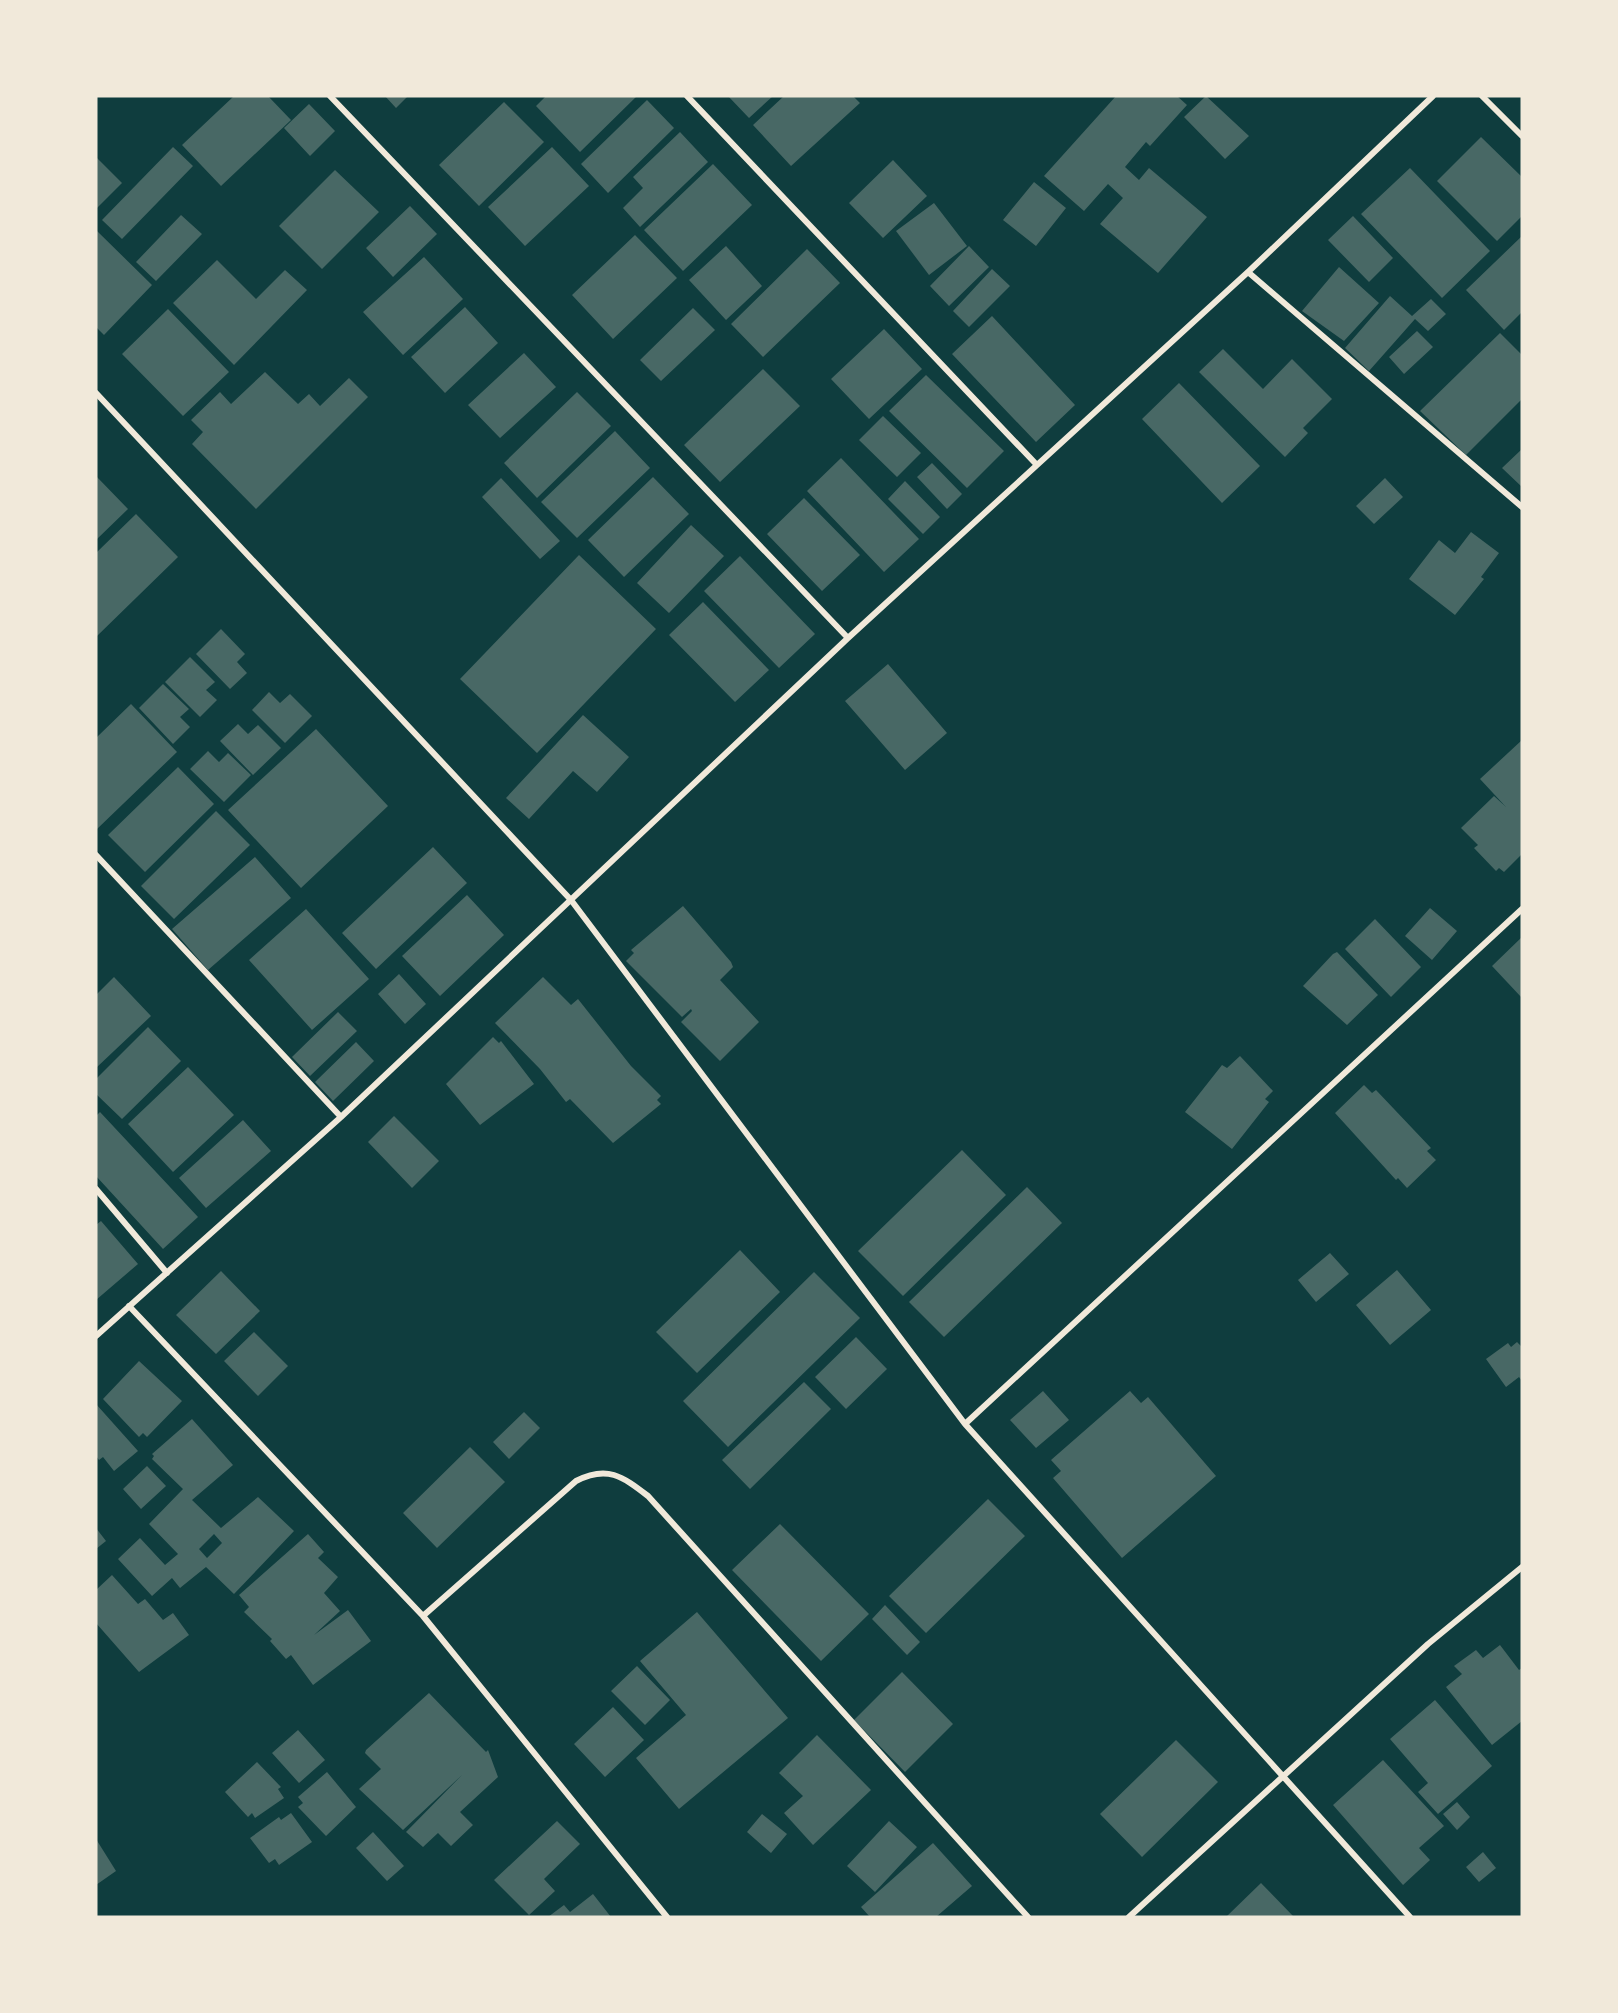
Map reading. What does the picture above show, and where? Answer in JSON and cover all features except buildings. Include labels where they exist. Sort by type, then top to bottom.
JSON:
[{"type":"street","points":[[330,96],[848,638]]},
{"type":"street","points":[[687,96],[1036,464]]},
{"type":"street","points":[[96,1336],[341,1117],[848,638],[1248,272],[1433,96]]},
{"type":"street","points":[[1482,96],[1522,136]]},
{"type":"street","points":[[1248,272],[1522,507]]},
{"type":"street","points":[[96,393],[572,900],[965,1424],[1410,1917]]},
{"type":"street","points":[[96,855],[341,1117]]},
{"type":"street","points":[[965,1424],[1522,909]]},
{"type":"street","points":[[96,1189],[167,1273]]},
{"type":"street","points":[[129,1306],[423,1616],[667,1917]]},
{"type":"street","points":[[423,1616],[576,1481],[594,1472],[625,1478],[648,1496],[1028,1917]]},
{"type":"street","points":[[1129,1917],[1428,1644],[1522,1567]]}]
